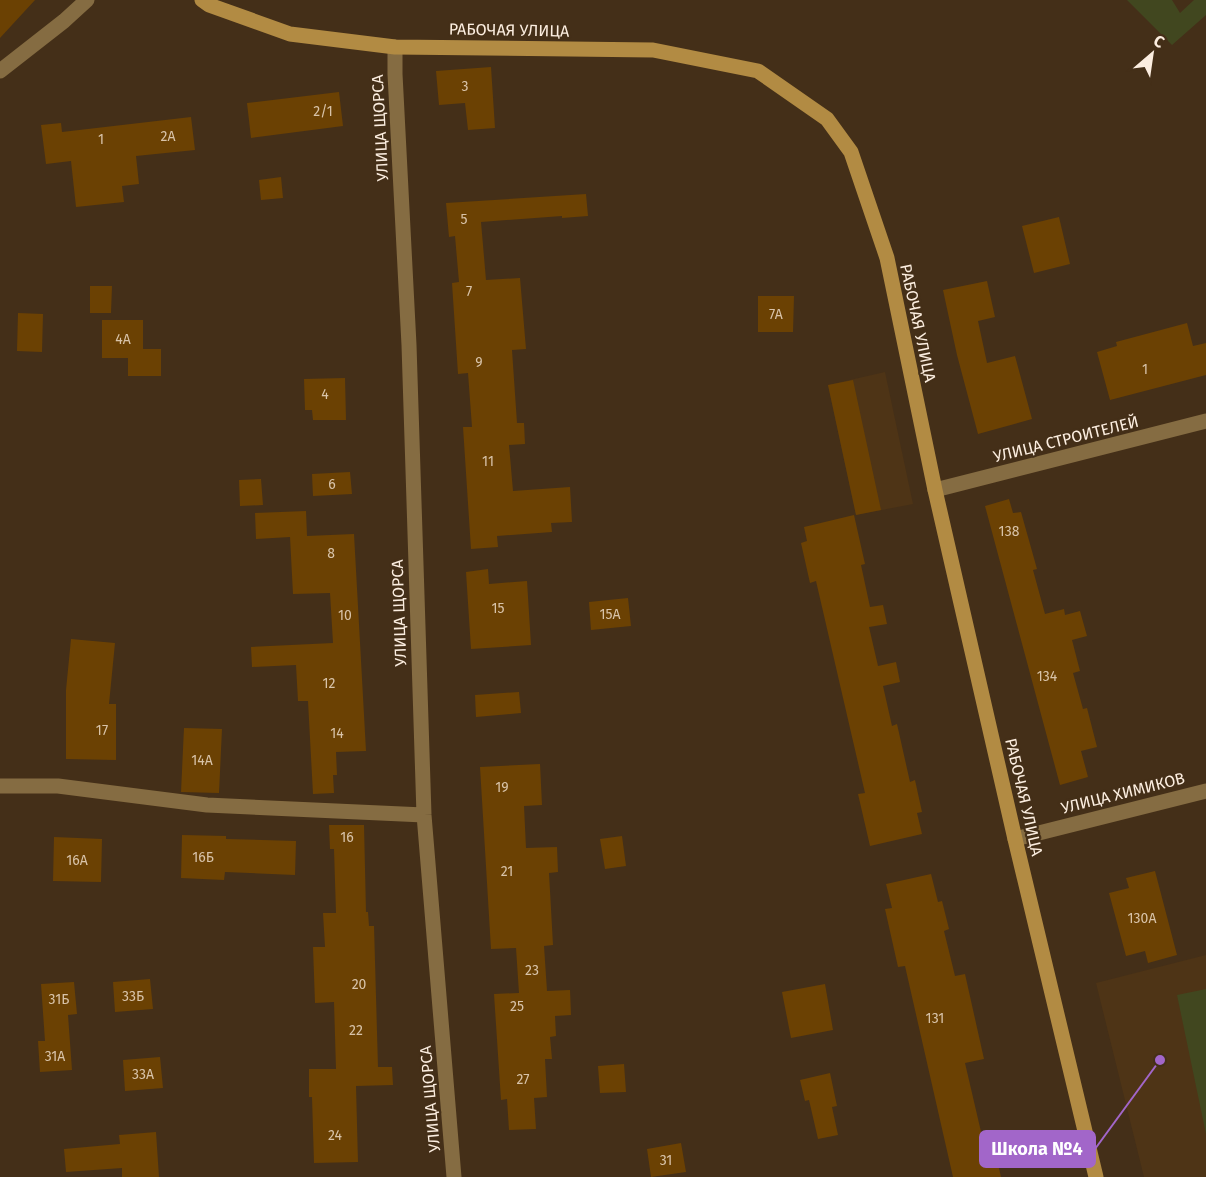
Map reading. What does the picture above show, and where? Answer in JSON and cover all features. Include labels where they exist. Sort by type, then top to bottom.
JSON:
[{"type":"main road","name":"РАБОЧАЯ УЛИЦА","points":[[202,0],[209,5],[290,34],[395,47],[653,50],[758,71],[827,119],[851,152],[886,258],[935,490],[1096,1177]]},
{"type":"street","points":[[0,71],[87,0]]},
{"type":"street","name":"УЛИЦА ЩОРСА","points":[[395,47],[409,345],[424,815],[454,1177]]},
{"type":"street","name":"УЛИЦА СТРОИТЕЛЕЙ","points":[[935,490],[1206,421]]},
{"type":"street","points":[[0,786],[58,786],[207,805],[424,815]]},
{"type":"street","name":"УЛИЦА ХИМИКОВ","points":[[1015,839],[1206,791]]},
{"type":"shaded area","points":[[885,372],[913,504],[856,515],[828,385]]},
{"type":"shaded area","points":[[1206,955],[1206,1177],[1144,1177],[1096,983]]},
{"type":"green space","points":[[1127,0],[1172,0],[1180,13],[1194,0],[1206,0],[1206,15],[1172,45]]},
{"type":"green space","points":[[1206,989],[1206,1134],[1177,995]]},
{"type":"building","points":[[0,0],[35,0],[0,38]]},
{"type":"building","points":[[491,67],[495,128],[468,130],[465,103],[439,105],[436,71]]},
{"type":"building","points":[[339,92],[343,126],[251,138],[247,103]]},
{"type":"building","points":[[191,117],[195,150],[136,156],[139,184],[122,186],[124,202],[76,207],[71,161],[46,164],[41,125],[61,123],[62,132]]},
{"type":"building","points":[[281,177],[283,198],[261,200],[259,180]]},
{"type":"building","points":[[586,194],[588,216],[481,222],[486,280],[520,278],[526,349],[512,350],[517,423],[524,423],[525,444],[509,445],[513,491],[570,487],[572,522],[551,523],[552,532],[497,536],[498,547],[471,549],[463,427],[472,427],[468,373],[458,374],[452,283],[459,282],[455,236],[449,237],[446,203]]},
{"type":"building","points":[[1059,217],[1070,264],[1034,273],[1022,226]]},
{"type":"building","points":[[987,281],[995,317],[978,321],[987,363],[1015,356],[1032,419],[978,434],[943,290]]},
{"type":"building","points":[[90,286],[112,286],[111,313],[90,313]]},
{"type":"building","points":[[758,296],[794,296],[793,332],[758,332]]},
{"type":"building","points":[[18,313],[43,314],[42,352],[17,351]]},
{"type":"building","points":[[102,320],[143,320],[143,349],[161,349],[161,376],[128,376],[128,358],[102,358]]},
{"type":"building","points":[[1187,323],[1193,346],[1206,343],[1206,375],[1110,400],[1097,352],[1117,346],[1116,342]]},
{"type":"building","points":[[345,378],[346,420],[313,420],[312,410],[305,410],[304,379]]},
{"type":"building","points":[[853,380],[881,510],[856,515],[828,385]]},
{"type":"building","points":[[350,472],[352,494],[313,496],[312,474]]},
{"type":"building","points":[[261,479],[263,505],[240,506],[239,480]]},
{"type":"building","points":[[1009,499],[1013,513],[1021,512],[1037,569],[1033,570],[1045,614],[1064,609],[1065,615],[1080,611],[1087,636],[1072,640],[1080,671],[1073,673],[1083,709],[1087,708],[1097,747],[1081,751],[1088,777],[1060,785],[985,506]]},
{"type":"building","points":[[306,511],[307,536],[354,534],[366,751],[336,752],[337,775],[333,775],[334,793],[313,794],[308,701],[298,701],[296,665],[252,667],[251,647],[333,643],[330,593],[293,594],[290,537],[256,539],[255,513]]},
{"type":"building","points":[[854,515],[865,564],[861,565],[870,607],[883,605],[887,624],[869,627],[878,666],[896,662],[900,682],[883,686],[892,726],[897,724],[910,782],[915,780],[922,812],[917,813],[922,834],[870,846],[858,794],[865,793],[816,581],[810,583],[801,543],[807,541],[804,527]]},
{"type":"building","points":[[488,569],[489,584],[527,581],[531,645],[471,649],[466,572]]},
{"type":"building","points":[[628,598],[631,626],[591,630],[589,602]]},
{"type":"building","points":[[71,639],[115,643],[109,704],[116,704],[116,760],[66,759],[66,690]]},
{"type":"building","points":[[519,692],[521,713],[476,717],[475,695]]},
{"type":"building","points":[[184,728],[222,729],[219,793],[181,792]]},
{"type":"building","points":[[540,764],[542,805],[524,806],[526,848],[557,847],[558,872],[549,873],[553,945],[544,946],[547,991],[570,990],[571,1015],[555,1016],[556,1036],[550,1037],[552,1059],[545,1059],[547,1097],[534,1098],[536,1129],[509,1130],[507,1099],[501,1100],[494,994],[519,993],[516,948],[491,949],[480,767]]},
{"type":"building","points":[[329,825],[364,825],[366,912],[368,912],[369,926],[374,926],[378,1067],[392,1067],[393,1085],[356,1086],[358,1162],[314,1163],[309,1069],[336,1069],[334,1002],[315,1003],[313,947],[325,947],[323,913],[336,913],[334,849],[330,849]]},
{"type":"building","points":[[182,835],[296,841],[295,875],[225,872],[224,880],[181,878]]},
{"type":"building","points":[[622,836],[626,866],[605,869],[600,839]]},
{"type":"building","points":[[54,837],[102,839],[101,882],[53,881]]},
{"type":"building","points":[[1155,871],[1177,955],[1148,963],[1145,951],[1126,956],[1109,893],[1129,888],[1126,878]]},
{"type":"building","points":[[931,874],[938,902],[942,901],[949,929],[944,931],[955,976],[965,974],[984,1059],[965,1063],[982,1136],[991,1134],[1001,1177],[953,1177],[905,966],[898,967],[885,909],[892,908],[886,884]]},
{"type":"building","points":[[150,979],[153,1009],[115,1012],[113,982]]},
{"type":"building","points":[[74,982],[77,1014],[68,1015],[72,1070],[40,1072],[38,1041],[45,1041],[41,984]]},
{"type":"building","points":[[825,984],[833,1030],[791,1038],[782,992]]},
{"type":"building","points":[[160,1057],[163,1088],[125,1091],[123,1060]]},
{"type":"building","points":[[624,1064],[626,1092],[600,1093],[598,1066]]},
{"type":"building","points":[[830,1073],[837,1106],[832,1107],[838,1135],[818,1139],[809,1100],[805,1101],[800,1080]]},
{"type":"building","points":[[156,1132],[159,1177],[122,1177],[122,1168],[66,1172],[64,1149],[120,1144],[119,1135]]},
{"type":"building","points":[[681,1143],[686,1172],[651,1177],[647,1149]]},
{"type":"place","name":"Школа №4","points":[[1160,1060]]}]
